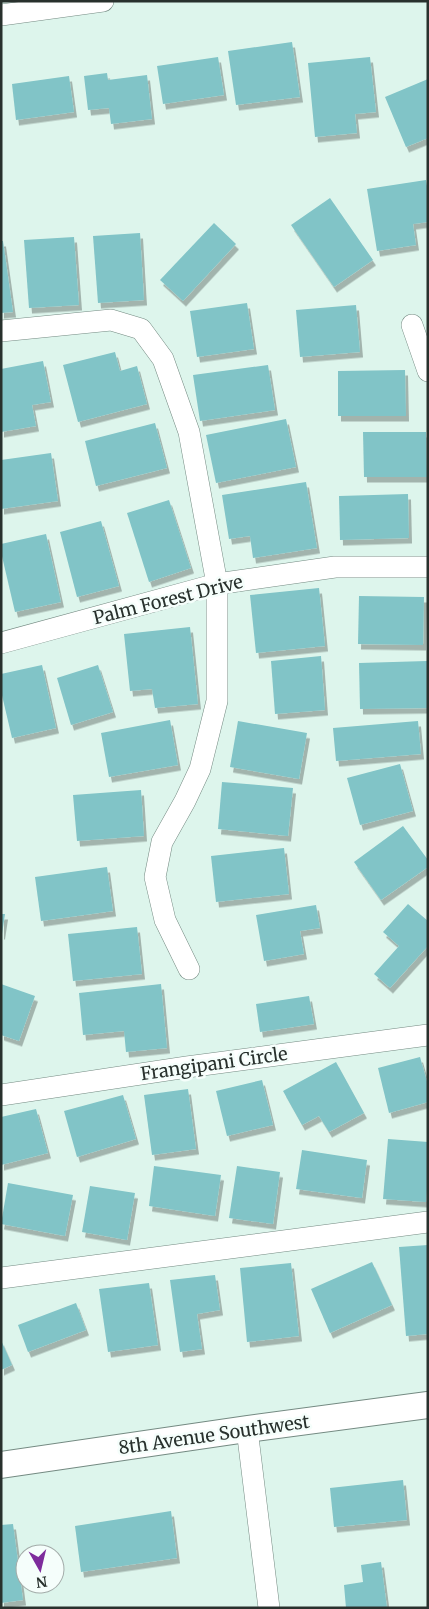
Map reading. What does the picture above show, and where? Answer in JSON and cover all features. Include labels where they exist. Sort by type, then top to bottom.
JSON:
[{"type":"street","points":[[1,14],[103,1]]},
{"type":"street","points":[[1,331],[112,320],[140,329],[163,359],[188,432],[217,584],[217,701],[200,769],[162,842],[155,877],[165,920],[189,969]]},
{"type":"street","points":[[412,325],[428,371]]},
{"type":"street","name":"Palm Forest Drive","points":[[1,643],[217,584],[336,567],[428,567]]},
{"type":"street","name":"Frangipani Circle","points":[[1,1095],[187,1067],[428,1035]]},
{"type":"street","points":[[1,1278],[428,1222]]},
{"type":"street","name":"8th Avenue Southwest","points":[[1,1465],[428,1405]]},
{"type":"street","points":[[248,1429],[269,1608]]},
{"type":"building","points":[[292,42],[300,97],[236,105],[228,51]]},
{"type":"building","points":[[218,57],[224,95],[163,104],[157,66]]},
{"type":"building","points":[[370,57],[376,112],[355,114],[357,133],[315,137],[308,63]]},
{"type":"building","points":[[107,73],[108,80],[147,75],[152,119],[111,124],[109,108],[88,110],[84,76]]},
{"type":"building","points":[[69,76],[74,112],[16,120],[12,84]]},
{"type":"building","points":[[428,79],[428,138],[406,147],[385,97]]},
{"type":"building","points":[[426,180],[428,222],[413,224],[416,245],[377,251],[367,189]]},
{"type":"building","points":[[330,198],[373,260],[334,287],[291,225]]},
{"type":"building","points":[[214,223],[236,244],[183,301],[160,280]]},
{"type":"building","points":[[140,233],[144,300],[98,303],[93,236]]},
{"type":"building","points":[[74,237],[79,305],[29,308],[24,240]]},
{"type":"building","points":[[1,241],[3,241],[13,312],[1,313]]},
{"type":"building","points":[[247,303],[254,349],[197,357],[190,311]]},
{"type":"building","points":[[356,305],[360,352],[300,357],[296,310]]},
{"type":"building","points":[[115,352],[120,371],[137,366],[147,404],[78,422],[63,365]]},
{"type":"building","points":[[43,361],[51,402],[32,405],[36,426],[1,432],[1,369]]},
{"type":"building","points":[[268,365],[275,410],[200,421],[193,375]]},
{"type":"building","points":[[405,370],[406,416],[338,416],[338,371]]},
{"type":"building","points":[[286,419],[296,467],[216,483],[206,435]]},
{"type":"building","points":[[155,423],[167,468],[96,486],[85,441]]},
{"type":"building","points":[[363,432],[426,432],[427,477],[364,477]]},
{"type":"building","points":[[51,453],[58,501],[1,509],[1,460]]},
{"type":"building","points":[[306,482],[317,548],[253,558],[250,536],[229,539],[222,495]]},
{"type":"building","points":[[408,494],[409,538],[340,540],[339,496]]},
{"type":"building","points":[[169,500],[191,568],[149,582],[127,513]]},
{"type":"building","points":[[101,521],[119,586],[77,597],[60,532]]},
{"type":"building","points":[[46,534],[61,602],[15,612],[1,552],[1,544]]},
{"type":"building","points":[[319,588],[325,646],[256,653],[250,595]]},
{"type":"building","points":[[359,596],[424,597],[423,645],[358,644]]},
{"type":"building","points":[[190,627],[198,704],[155,708],[152,689],[130,691],[124,634]]},
{"type":"building","points":[[321,656],[325,710],[275,714],[271,661]]},
{"type":"building","points":[[427,661],[428,708],[360,709],[359,663]]},
{"type":"building","points":[[42,665],[56,728],[12,738],[1,691],[1,674]]},
{"type":"building","points":[[98,665],[113,712],[71,725],[57,678]]},
{"type":"building","points":[[170,720],[178,765],[109,777],[101,733]]},
{"type":"building","points":[[238,721],[307,733],[299,779],[230,767]]},
{"type":"building","points":[[418,721],[421,754],[336,761],[333,728]]},
{"type":"building","points":[[400,764],[413,811],[360,825],[347,778]]},
{"type":"building","points":[[222,782],[293,788],[288,836],[218,829]]},
{"type":"building","points":[[141,790],[144,836],[77,841],[73,795]]},
{"type":"building","points":[[403,826],[428,860],[428,867],[381,900],[354,862]]},
{"type":"building","points":[[284,848],[289,894],[216,902],[211,856]]},
{"type":"building","points":[[107,867],[113,911],[41,921],[35,877]]},
{"type":"building","points":[[408,904],[428,921],[428,946],[390,988],[374,974],[399,946],[383,932]]},
{"type":"building","points":[[316,905],[320,928],[300,931],[304,954],[264,961],[256,915]]},
{"type":"building","points":[[1,914],[5,914],[2,934],[1,934]]},
{"type":"building","points":[[137,927],[142,974],[73,981],[68,934]]},
{"type":"building","points":[[1,984],[35,996],[19,1041],[1,1035]]},
{"type":"building","points":[[161,984],[167,1048],[126,1052],[124,1031],[83,1035],[79,993]]},
{"type":"building","points":[[309,996],[314,1024],[260,1032],[256,1004]]},
{"type":"building","points":[[420,1057],[428,1085],[428,1102],[389,1113],[378,1068]]},
{"type":"building","points":[[336,1062],[364,1113],[329,1132],[319,1116],[302,1125],[283,1091]]},
{"type":"building","points":[[262,1080],[273,1125],[227,1136],[216,1091]]},
{"type":"building","points":[[188,1089],[196,1149],[152,1155],[144,1095]]},
{"type":"building","points":[[123,1095],[136,1139],[77,1157],[64,1111]]},
{"type":"building","points":[[36,1109],[48,1153],[1,1165],[1,1117]]},
{"type":"building","points":[[388,1139],[428,1142],[426,1202],[383,1199]]},
{"type":"building","points":[[302,1150],[367,1160],[362,1198],[296,1189]]},
{"type":"building","points":[[154,1166],[221,1175],[215,1216],[149,1206]]},
{"type":"building","points":[[237,1166],[280,1172],[273,1224],[229,1218]]},
{"type":"building","points":[[8,1183],[73,1195],[65,1236],[1,1224]]},
{"type":"building","points":[[90,1186],[135,1193],[127,1240],[82,1232]]},
{"type":"building","points":[[428,1245],[428,1334],[406,1336],[399,1247]]},
{"type":"building","points":[[372,1262],[392,1305],[330,1333],[311,1289]]},
{"type":"building","points":[[291,1263],[299,1336],[247,1342],[240,1268]]},
{"type":"building","points":[[215,1275],[220,1310],[197,1314],[202,1349],[180,1352],[170,1280]]},
{"type":"building","points":[[149,1283],[158,1345],[108,1352],[99,1289]]},
{"type":"building","points":[[76,1303],[86,1330],[28,1352],[18,1325]]},
{"type":"building","points":[[1,1340],[12,1365],[1,1370]]},
{"type":"building","points":[[403,1480],[407,1520],[334,1527],[330,1488]]},
{"type":"building","points":[[171,1511],[177,1558],[81,1572],[75,1526]]},
{"type":"building","points":[[13,1524],[16,1544],[15,1594],[22,1594],[23,1600],[1,1603],[1,1525]]},
{"type":"building","points":[[381,1562],[387,1608],[346,1608],[344,1585],[363,1582],[361,1565]]}]
